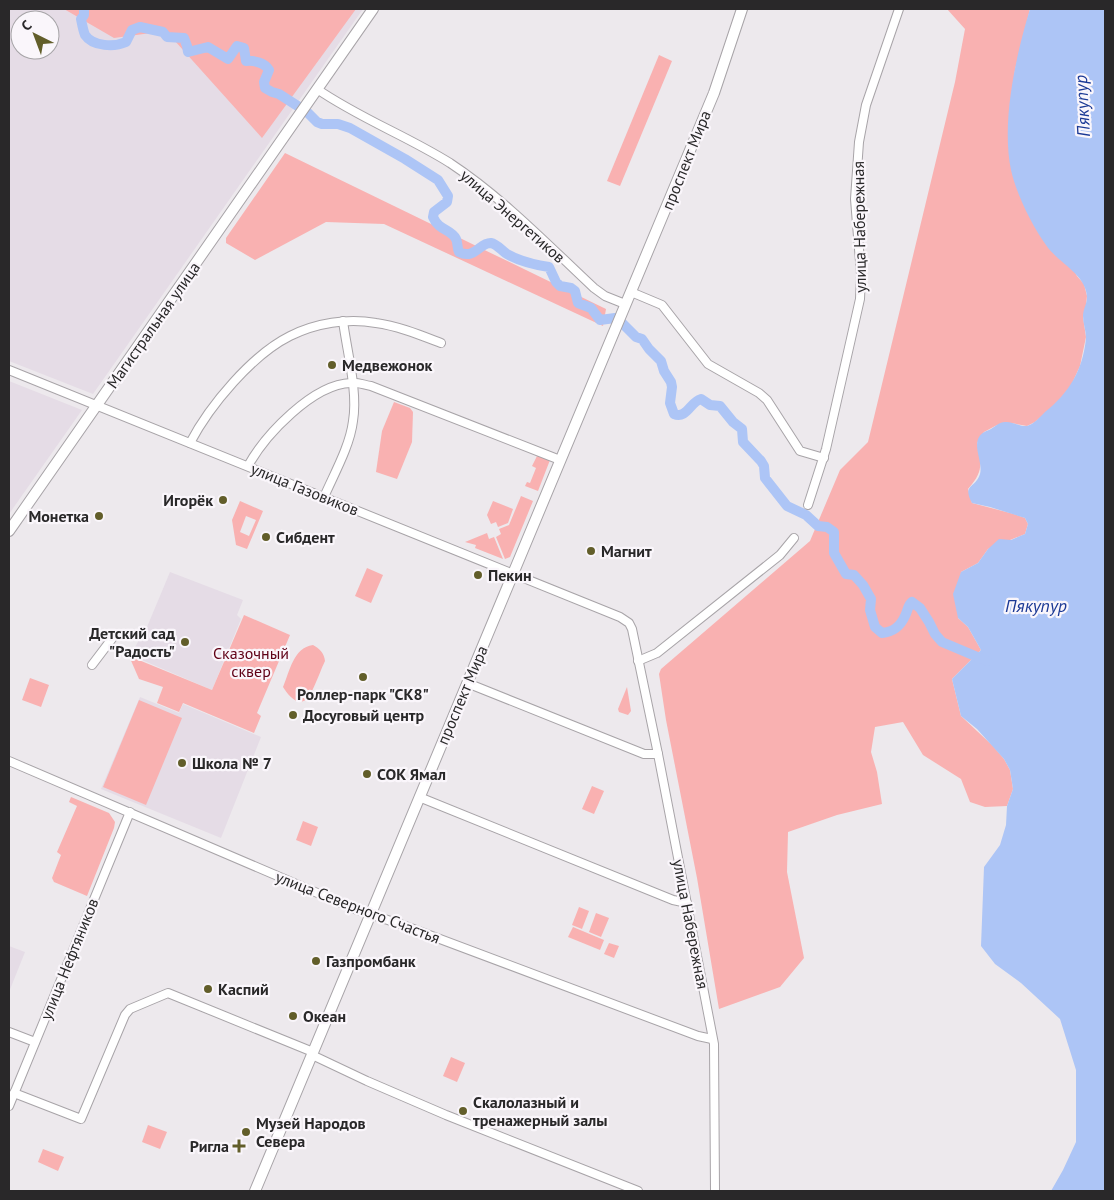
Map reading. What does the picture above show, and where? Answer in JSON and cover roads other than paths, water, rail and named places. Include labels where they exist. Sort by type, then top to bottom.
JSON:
[{"type":"main road","points":[[317,90],[373,9]]},
{"type":"main road","name":"проспект Мира","points":[[255,1191],[714,93],[742,9]]},
{"type":"main road","name":"Магистральная улица","points":[[9,530],[317,90]]},
{"type":"street","name":"улица Набережная","points":[[808,505],[824,458],[860,299],[861,274],[855,186],[860,134],[872,87],[899,9]]},
{"type":"street","name":"улица Энергетиков","points":[[317,90],[437,155],[465,173],[513,213],[594,288],[624,307]]},
{"type":"street","points":[[631,292],[662,306],[708,364],[759,393],[767,400],[800,451],[824,458]]},
{"type":"street","points":[[190,443],[203,421],[226,392],[250,366],[288,336],[318,325],[359,321],[386,324],[441,343]]},
{"type":"street","points":[[324,497],[351,433],[354,407],[343,322]]},
{"type":"street","name":"улица Газовиков","points":[[9,370],[513,572]]},
{"type":"street","points":[[248,466],[252,458],[272,434],[304,402],[328,389],[352,382],[371,386],[560,460]]},
{"type":"street","points":[[638,661],[657,653],[780,554],[794,538]]},
{"type":"street","name":"улица Набережная","points":[[513,572],[625,620],[632,629],[658,754],[712,1039],[714,1056],[715,1191]]},
{"type":"street","points":[[92,665],[114,636]]},
{"type":"street","points":[[467,683],[644,754],[658,754]]},
{"type":"street","name":"улица Северного Счастья","points":[[9,761],[357,910],[698,1036],[712,1039]]},
{"type":"street","points":[[419,797],[673,900],[686,903]]},
{"type":"street","name":"улица Нефтяников","points":[[9,1106],[130,812]]},
{"type":"street","points":[[14,1093],[81,1119],[124,1015],[130,1009],[168,993],[313,1053],[367,1081],[446,1116],[638,1191]]},
{"type":"street","points":[[9,1032],[35,1042]]},
{"type":"water","name":"Пякупур","points":[[1030,9],[1105,9],[1105,1191],[1051,1191],[1076,1142],[1076,1070],[1060,1019],[1021,983],[995,964],[981,946],[984,867],[1000,845],[1006,825],[1007,806],[1013,789],[1010,770],[1004,759],[977,729],[961,716],[952,679],[981,650],[968,627],[958,618],[953,594],[961,572],[978,563],[988,549],[999,539],[1011,540],[1025,534],[1028,524],[1025,518],[972,503],[968,493],[969,489],[978,479],[981,470],[977,441],[983,433],[999,423],[1010,422],[1024,426],[1030,425],[1054,405],[1068,389],[1078,370],[1086,338],[1083,316],[1087,297],[1082,282],[1051,251],[1041,237],[1021,199],[1011,170],[1008,151],[1008,131],[1011,89]]},
{"type":"waterway","points":[[84,9],[84,15],[81,19],[85,35],[93,42],[99,44],[116,45],[126,42],[132,30],[140,27],[163,32],[167,37],[184,38],[188,52],[208,47],[228,59],[237,46],[244,48],[246,61],[259,62],[269,70],[264,82],[265,88],[279,94],[307,112],[317,122],[322,124],[338,124],[350,128],[438,180],[448,196],[447,202],[434,212],[433,217],[438,225],[454,236],[459,252],[469,254],[487,243],[491,243],[517,259],[549,267],[560,286],[571,288],[575,291],[578,303],[591,308],[600,320],[615,318],[620,321],[636,337],[642,339],[661,361],[664,371],[671,382],[670,403],[674,414],[682,414],[701,399],[710,405],[720,406],[733,422],[742,429],[743,442],[761,461],[764,466],[765,478],[787,506],[806,515],[818,526],[827,527],[834,532],[834,553],[846,574],[854,575],[863,585],[871,599],[870,610],[875,627],[882,633],[896,628],[903,620],[912,602],[920,608],[935,634],[942,642],[987,661]]},
{"type":"place","name":"Медвежонок","points":[[332,365]]},
{"type":"place","name":"Игорёк","points":[[223,500]]},
{"type":"place","name":"Монетка","points":[[99,516]]},
{"type":"place","name":"Сибдент","points":[[266,537]]},
{"type":"place","name":"Магнит","points":[[591,551]]},
{"type":"place","name":"Пекин","points":[[478,575]]},
{"type":"place","name":"Детский сад \"Радость\"","points":[[185,642]]},
{"type":"place","name":"Роллер-парк \"СК8\"","points":[[363,677]]},
{"type":"place","name":"Досуговый центр","points":[[293,715]]},
{"type":"place","name":"Школа № 7","points":[[182,763]]},
{"type":"place","name":"СОК Ямал","points":[[367,774]]},
{"type":"place","name":"Газпромбанк","points":[[316,961]]},
{"type":"place","name":"Каспий","points":[[208,989]]},
{"type":"place","name":"Океан","points":[[293,1016]]},
{"type":"place","name":"Скалолазный и тренажерный залы","points":[[463,1111]]},
{"type":"place","name":"Музей Народов Севера","points":[[246,1132]]},
{"type":"place","name":"Ригла","points":[[239,1146]]},
{"type":"park label","name":"Сказочный сквер","points":[[251,662]]}]
